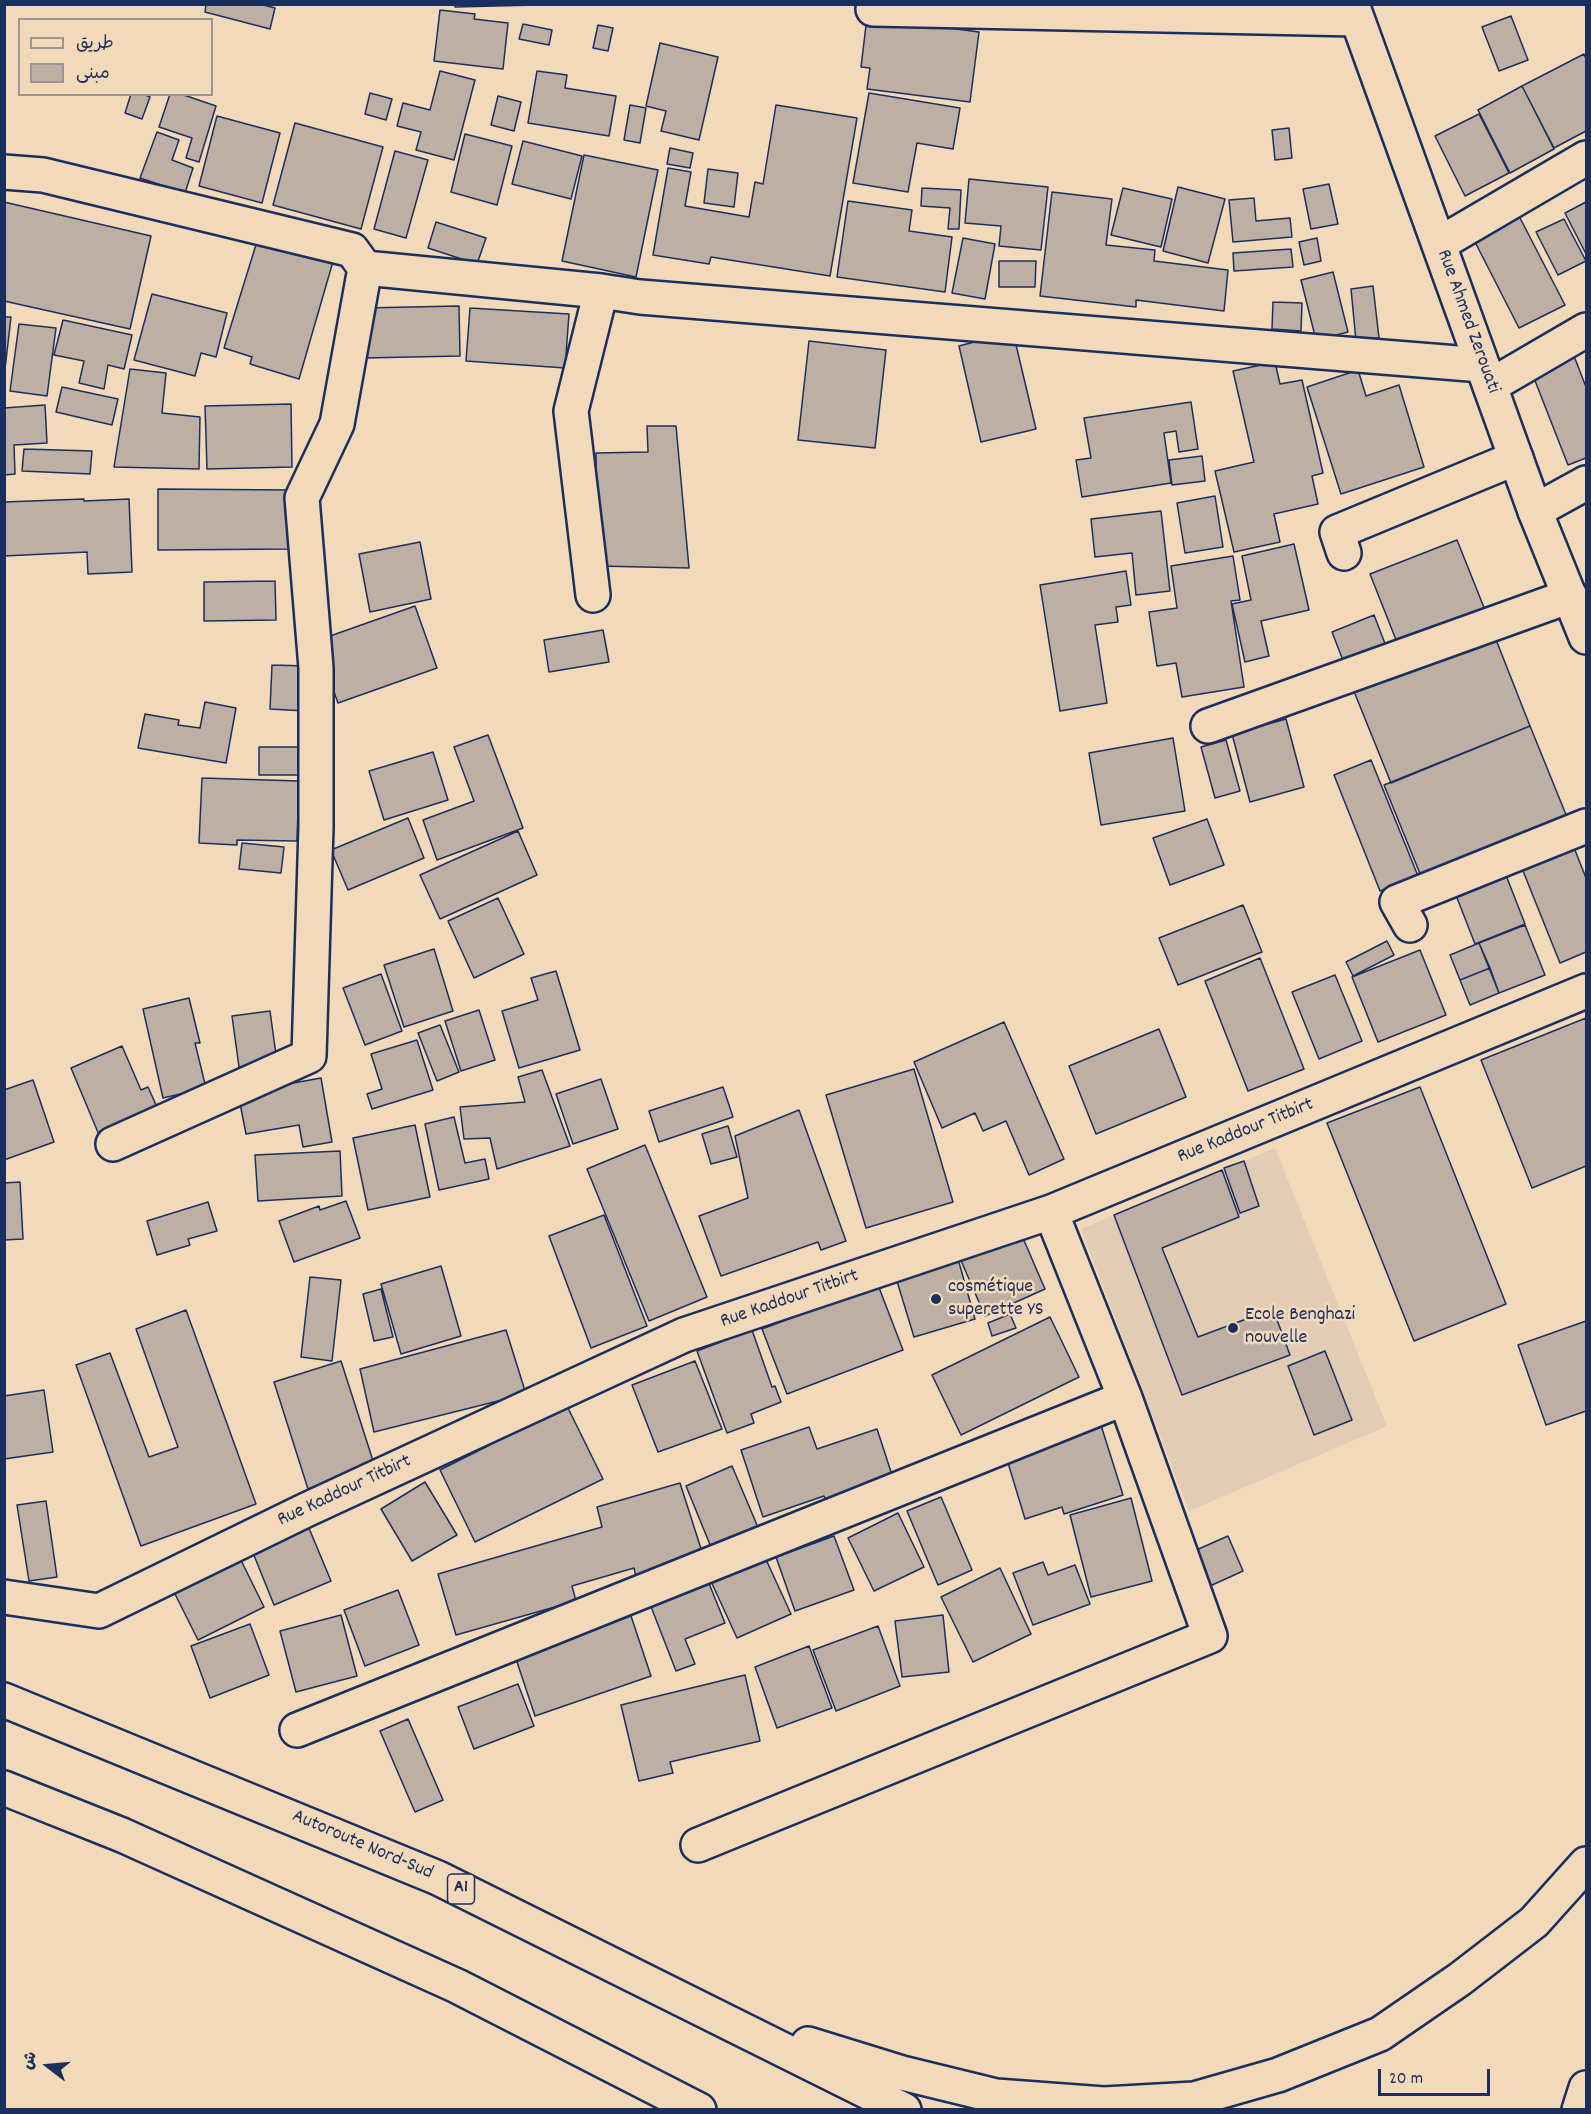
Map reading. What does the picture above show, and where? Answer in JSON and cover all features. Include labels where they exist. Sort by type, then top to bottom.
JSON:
[{"type":"main road","points":[[873,9],[1354,12]]},
{"type":"main road","name":"Rue Ahmed Zerouati","points":[[1354,12],[1535,511],[1587,637]]},
{"type":"main road","points":[[1439,244],[1587,158]]},
{"type":"main road","points":[[4,172],[44,175],[352,250],[365,268],[337,424],[302,498],[316,679],[316,827],[309,1056],[112,1144]]},
{"type":"main road","points":[[365,268],[602,291],[640,297],[1486,375],[1587,330]]},
{"type":"main road","points":[[593,595],[571,411],[602,291]]},
{"type":"main road","points":[[1344,553],[1337,532],[1516,458]]},
{"type":"main road","points":[[1535,511],[1587,483]]},
{"type":"main road","points":[[1208,726],[1570,596]]},
{"type":"main road","points":[[1410,925],[1397,902],[1587,826]]},
{"type":"main road","name":"Rue Kaddour Titbirt","points":[[4,1598],[99,1611],[306,1510],[684,1335],[1051,1212],[1587,991]]},
{"type":"main road","points":[[698,1845],[1210,1636],[1125,1398],[1051,1212]]},
{"type":"main road","points":[[297,1730],[1125,1398]]},
{"type":"main road","name":"Autoroute Nord-Sud","points":[[4,1700],[438,1878],[904,2109]]},
{"type":"main road","points":[[4,1788],[122,1835],[446,1981],[699,2109]]},
{"type":"main road","points":[[714,2016],[902,2073],[996,2096],[1104,2104],[1194,2099],[1278,2075],[1380,2034],[1534,1922],[1587,1864]]},
{"type":"main road","points":[[636,2077],[679,2109]]},
{"type":"main road","points":[[1579,2109],[1587,2088]]},
{"type":"shaded area","name":"Ecole Benghazi nouvelle","points":[[1275,1148],[1387,1426],[1189,1511],[1081,1229]]},
{"type":"building","points":[[206,4],[260,4],[275,8],[270,29],[205,12]]},
{"type":"building","points":[[455,4],[579,4],[455,7]]},
{"type":"building","points":[[440,10],[475,14],[474,19],[508,23],[503,69],[434,61]]},
{"type":"building","points":[[1511,16],[1528,60],[1499,71],[1482,27]]},
{"type":"building","points":[[867,17],[979,32],[970,102],[867,89],[870,68],[861,67]]},
{"type":"building","points":[[523,24],[552,30],[549,45],[519,39]]},
{"type":"building","points":[[598,25],[613,28],[608,51],[593,48]]},
{"type":"building","points":[[660,43],[718,57],[699,140],[661,131],[666,111],[646,106]]},
{"type":"building","points":[[1584,54],[1586,59],[1586,131],[1554,148],[1522,86]]},
{"type":"building","points":[[440,71],[475,80],[454,160],[416,150],[421,132],[397,126],[403,103],[430,110]]},
{"type":"building","points":[[537,71],[567,75],[565,88],[616,96],[609,136],[528,123]]},
{"type":"building","points":[[1522,86],[1554,149],[1510,173],[1478,110]]},
{"type":"building","points":[[370,93],[392,99],[386,120],[365,114]]},
{"type":"building","points":[[869,93],[960,108],[953,149],[917,143],[908,192],[853,183]]},
{"type":"building","points":[[130,96],[150,97],[142,119],[125,113]]},
{"type":"building","points":[[169,96],[187,96],[216,106],[199,162],[186,158],[192,138],[159,127]]},
{"type":"building","points":[[498,96],[521,102],[514,131],[491,125]]},
{"type":"building","points":[[630,105],[646,108],[640,143],[624,140]]},
{"type":"building","points":[[776,105],[857,118],[830,276],[711,257],[709,264],[653,255],[668,168],[691,172],[685,206],[749,217],[755,182],[763,184]]},
{"type":"building","points":[[1479,114],[1509,173],[1465,196],[1435,136]]},
{"type":"building","points":[[217,116],[280,133],[262,203],[199,186]]},
{"type":"building","points":[[295,123],[383,147],[361,229],[273,205]]},
{"type":"building","points":[[1289,128],[1292,158],[1275,160],[1272,130]]},
{"type":"building","points":[[157,132],[179,140],[172,160],[193,168],[185,193],[140,178]]},
{"type":"building","points":[[465,134],[512,146],[497,205],[451,192]]},
{"type":"building","points":[[523,141],[582,156],[571,199],[512,184]]},
{"type":"building","points":[[670,148],[693,153],[690,168],[667,164]]},
{"type":"building","points":[[395,151],[428,160],[406,238],[374,229]]},
{"type":"building","points":[[584,155],[658,170],[636,277],[562,261]]},
{"type":"building","points":[[708,169],[738,173],[734,207],[704,203]]},
{"type":"building","points":[[969,179],[1048,187],[1041,250],[999,246],[1001,226],[965,223]]},
{"type":"building","points":[[1329,184],[1338,224],[1311,229],[1303,189]]},
{"type":"building","points":[[1178,187],[1225,199],[1208,263],[1163,251]]},
{"type":"building","points":[[922,188],[961,190],[959,229],[948,229],[950,208],[921,206]]},
{"type":"building","points":[[1123,188],[1172,199],[1161,247],[1111,235]]},
{"type":"building","points":[[1052,192],[1112,199],[1106,245],[1155,250],[1154,261],[1228,270],[1224,311],[1136,300],[1136,307],[1040,296]]},
{"type":"building","points":[[1254,198],[1256,221],[1290,218],[1292,237],[1233,242],[1229,200]]},
{"type":"building","points":[[848,201],[912,210],[909,231],[952,237],[945,292],[837,277]]},
{"type":"building","points":[[4,202],[151,236],[130,329],[4,301]]},
{"type":"building","points":[[1586,202],[1586,254],[1565,213]]},
{"type":"building","points":[[1519,216],[1565,305],[1519,328],[1474,240]]},
{"type":"building","points":[[1564,219],[1586,261],[1558,275],[1536,232]]},
{"type":"building","points":[[436,222],[486,238],[477,264],[428,248]]},
{"type":"building","points":[[259,235],[334,258],[299,379],[250,364],[252,357],[224,348]]},
{"type":"building","points":[[963,238],[995,244],[985,299],[952,293]]},
{"type":"building","points":[[1317,238],[1321,261],[1304,265],[1299,242]]},
{"type":"building","points":[[1291,249],[1293,267],[1234,271],[1233,253]]},
{"type":"building","points":[[999,261],[1036,261],[1035,287],[999,287]]},
{"type":"building","points":[[1333,272],[1348,332],[1316,340],[1301,280]]},
{"type":"building","points":[[1373,286],[1379,338],[1356,341],[1351,289]]},
{"type":"building","points":[[152,294],[227,313],[216,357],[201,353],[195,376],[134,360]]},
{"type":"building","points":[[1273,302],[1302,303],[1301,331],[1272,329]]},
{"type":"building","points":[[459,306],[460,356],[363,358],[363,308]]},
{"type":"building","points":[[470,308],[569,314],[565,368],[466,361]]},
{"type":"building","points":[[4,317],[11,317],[5,369],[4,369]]},
{"type":"building","points":[[63,320],[132,335],[124,369],[108,365],[104,389],[79,383],[84,361],[54,355]]},
{"type":"building","points":[[19,324],[56,328],[47,396],[10,391]]},
{"type":"building","points":[[1013,332],[1036,429],[981,442],[959,346]]},
{"type":"building","points":[[809,341],[886,350],[875,448],[798,440]]},
{"type":"building","points":[[1574,356],[1586,387],[1586,458],[1568,465],[1532,373]]},
{"type":"building","points":[[1275,362],[1280,384],[1302,380],[1323,473],[1312,476],[1318,504],[1274,514],[1280,542],[1234,552],[1215,471],[1254,462],[1233,371]]},
{"type":"building","points":[[130,369],[166,373],[162,413],[200,417],[199,469],[114,467]]},
{"type":"building","points":[[1358,370],[1366,396],[1399,385],[1424,467],[1341,494],[1307,387]]},
{"type":"building","points":[[62,387],[118,399],[112,425],[56,412]]},
{"type":"building","points":[[1191,402],[1198,449],[1179,452],[1176,431],[1164,433],[1171,483],[1082,497],[1076,460],[1091,458],[1084,418]]},
{"type":"building","points":[[291,404],[292,467],[207,469],[205,406]]},
{"type":"building","points":[[45,405],[47,443],[14,445],[15,474],[4,475],[4,408]]},
{"type":"building","points":[[647,426],[676,426],[689,568],[597,566],[596,453],[648,452]]},
{"type":"building","points":[[24,449],[92,451],[90,474],[22,471]]},
{"type":"building","points":[[1202,456],[1205,481],[1172,485],[1169,460]]},
{"type":"building","points":[[158,489],[291,490],[290,549],[158,550]]},
{"type":"building","points":[[1215,496],[1223,547],[1185,553],[1177,503]]},
{"type":"building","points":[[84,499],[84,501],[129,499],[132,572],[88,574],[87,552],[4,556],[4,502]]},
{"type":"building","points":[[1161,511],[1170,591],[1136,595],[1132,553],[1095,557],[1091,519]]},
{"type":"building","points":[[1457,540],[1487,615],[1400,650],[1370,574]]},
{"type":"building","points":[[420,542],[431,599],[370,612],[359,554]]},
{"type":"building","points":[[1294,544],[1309,610],[1261,621],[1269,656],[1245,662],[1232,604],[1251,600],[1242,556]]},
{"type":"building","points":[[1233,556],[1240,600],[1231,601],[1244,687],[1182,697],[1176,663],[1157,666],[1149,612],[1177,608],[1171,566]]},
{"type":"building","points":[[1126,571],[1131,605],[1116,607],[1118,622],[1095,625],[1107,703],[1060,711],[1040,585]]},
{"type":"building","points":[[275,581],[276,620],[204,621],[204,582]]},
{"type":"building","points":[[415,606],[437,668],[338,703],[316,641]]},
{"type":"building","points":[[1374,615],[1389,654],[1347,671],[1332,632]]},
{"type":"building","points":[[603,630],[609,662],[549,672],[544,640]]},
{"type":"building","points":[[1493,632],[1530,726],[1391,783],[1353,689]]},
{"type":"building","points":[[272,665],[307,666],[305,711],[270,709]]},
{"type":"building","points":[[205,702],[236,708],[226,763],[138,748],[145,714],[179,720],[178,725],[200,728]]},
{"type":"building","points":[[1286,719],[1304,787],[1250,802],[1232,734]]},
{"type":"building","points":[[1530,726],[1571,827],[1425,886],[1384,785]]},
{"type":"building","points":[[488,735],[523,828],[437,860],[423,820],[474,801],[454,747]]},
{"type":"building","points":[[1173,738],[1185,811],[1101,825],[1089,753]]},
{"type":"building","points":[[1226,740],[1240,791],[1215,798],[1201,747]]},
{"type":"building","points":[[259,747],[308,747],[307,775],[259,775]]},
{"type":"building","points":[[433,752],[448,800],[384,820],[369,771]]},
{"type":"building","points":[[1371,760],[1418,876],[1380,891],[1334,775]]},
{"type":"building","points":[[202,778],[299,781],[297,841],[237,840],[237,845],[199,843]]},
{"type":"building","points":[[408,818],[424,858],[348,890],[331,850]]},
{"type":"building","points":[[1207,819],[1224,865],[1170,885],[1153,838]]},
{"type":"building","points":[[518,831],[537,875],[440,919],[420,875]]},
{"type":"building","points":[[1571,840],[1586,878],[1586,952],[1560,963],[1519,861]]},
{"type":"building","points":[[242,843],[284,847],[281,873],[239,869]]},
{"type":"building","points":[[1502,865],[1525,924],[1475,944],[1452,885]]},
{"type":"building","points":[[498,898],[524,954],[474,978],[448,921]]},
{"type":"building","points":[[1243,905],[1262,952],[1178,985],[1159,938]]},
{"type":"building","points":[[1525,925],[1545,975],[1499,993],[1479,943]]},
{"type":"building","points":[[1387,941],[1394,955],[1353,976],[1346,962]]},
{"type":"building","points":[[1479,943],[1490,968],[1460,980],[1450,955]]},
{"type":"building","points":[[434,949],[453,1011],[404,1027],[384,965]]},
{"type":"building","points":[[1420,950],[1446,1015],[1378,1042],[1352,977]]},
{"type":"building","points":[[1260,958],[1304,1069],[1248,1091],[1205,981]]},
{"type":"building","points":[[1490,968],[1499,993],[1470,1005],[1460,980]]},
{"type":"building","points":[[556,971],[580,1050],[519,1068],[502,1011],[538,1000],[531,978]]},
{"type":"building","points":[[381,974],[402,1031],[365,1045],[343,988]]},
{"type":"building","points":[[1335,975],[1362,1041],[1319,1059],[1292,992]]},
{"type":"building","points":[[189,998],[200,1043],[195,1043],[206,1088],[163,1098],[143,1009]]},
{"type":"building","points":[[479,1010],[495,1060],[461,1071],[445,1021]]},
{"type":"building","points":[[270,1011],[277,1062],[239,1067],[232,1016]]},
{"type":"building","points":[[1586,1018],[1586,1166],[1532,1188],[1481,1060]]},
{"type":"building","points":[[1004,1022],[1064,1159],[1029,1175],[1006,1121],[983,1131],[975,1113],[942,1128],[914,1062]]},
{"type":"building","points":[[440,1025],[459,1072],[437,1081],[418,1033]]},
{"type":"building","points":[[1159,1029],[1186,1097],[1096,1134],[1069,1066]]},
{"type":"building","points":[[417,1040],[433,1090],[372,1109],[367,1094],[382,1089],[371,1054]]},
{"type":"building","points":[[122,1046],[141,1090],[148,1087],[161,1116],[102,1142],[71,1068]]},
{"type":"building","points":[[914,1069],[953,1202],[866,1228],[826,1095]]},
{"type":"building","points":[[542,1070],[570,1146],[497,1169],[490,1138],[464,1139],[460,1107],[525,1102],[518,1077]]},
{"type":"building","points":[[321,1078],[332,1142],[303,1147],[299,1125],[246,1134],[238,1093]]},
{"type":"building","points":[[601,1079],[618,1129],[573,1144],[556,1094]]},
{"type":"building","points":[[33,1080],[54,1142],[4,1160],[4,1090]]},
{"type":"building","points":[[723,1087],[733,1117],[659,1142],[649,1111]]},
{"type":"building","points":[[1420,1087],[1506,1304],[1414,1341],[1327,1123]]},
{"type":"building","points":[[799,1110],[846,1241],[821,1250],[818,1242],[721,1276],[699,1216],[748,1198],[735,1136]]},
{"type":"building","points":[[454,1117],[465,1163],[485,1159],[489,1179],[439,1190],[425,1124]]},
{"type":"building","points":[[415,1125],[430,1197],[368,1210],[353,1138]]},
{"type":"building","points":[[728,1126],[737,1157],[711,1164],[702,1134]]},
{"type":"building","points":[[645,1145],[707,1297],[649,1321],[587,1169]]},
{"type":"building","points":[[340,1151],[342,1196],[258,1201],[255,1155]]},
{"type":"building","points":[[1244,1161],[1259,1206],[1240,1213],[1224,1168]]},
{"type":"building","points":[[1222,1170],[1239,1217],[1162,1248],[1198,1337],[1273,1309],[1290,1355],[1182,1395],[1114,1215]]},
{"type":"building","points":[[20,1182],[23,1239],[4,1240],[4,1183]]},
{"type":"building","points":[[346,1201],[360,1238],[294,1262],[279,1221],[319,1206],[320,1210]]},
{"type":"building","points":[[208,1202],[217,1231],[188,1239],[190,1245],[157,1255],[147,1221]]},
{"type":"building","points":[[604,1215],[647,1326],[591,1348],[549,1236]]},
{"type":"building","points":[[1019,1229],[1045,1289],[985,1316],[959,1256]]},
{"type":"building","name":"cosmétique superette YS","points":[[958,1259],[975,1319],[914,1337],[896,1278]]},
{"type":"building","points":[[441,1266],[461,1336],[401,1354],[381,1284]]},
{"type":"building","points":[[310,1277],[341,1280],[332,1361],[301,1357]]},
{"type":"building","points":[[878,1285],[903,1350],[787,1394],[762,1329]]},
{"type":"building","points":[[381,1289],[393,1337],[374,1341],[363,1294]]},
{"type":"building","points":[[186,1310],[256,1504],[141,1546],[76,1365],[110,1353],[149,1457],[178,1447],[136,1329]]},
{"type":"building","points":[[1010,1314],[1016,1328],[992,1336],[988,1323]]},
{"type":"building","points":[[1050,1317],[1079,1377],[961,1435],[932,1375]]},
{"type":"building","points":[[1586,1321],[1586,1411],[1546,1425],[1518,1345]]},
{"type":"building","points":[[506,1330],[526,1394],[374,1432],[360,1369]]},
{"type":"building","points":[[752,1330],[772,1387],[775,1386],[781,1402],[751,1414],[754,1423],[727,1433],[697,1351]]},
{"type":"building","points":[[1325,1351],[1352,1420],[1314,1435],[1288,1366]]},
{"type":"building","points":[[341,1361],[375,1467],[308,1489],[274,1382]]},
{"type":"building","points":[[695,1361],[722,1429],[658,1452],[632,1385]]},
{"type":"building","points":[[44,1390],[53,1452],[4,1459],[4,1396]]},
{"type":"building","points":[[567,1406],[603,1479],[475,1542],[440,1470]]},
{"type":"building","points":[[1100,1422],[1123,1495],[1064,1514],[1062,1507],[1025,1519],[1005,1453]]},
{"type":"building","points":[[809,1427],[817,1449],[877,1429],[893,1478],[826,1501],[824,1496],[763,1517],[741,1450]]},
{"type":"building","points":[[732,1466],[760,1532],[713,1552],[686,1486]]},
{"type":"building","points":[[425,1482],[457,1535],[412,1561],[381,1509]]},
{"type":"building","points":[[680,1483],[703,1555],[637,1581],[634,1568],[572,1586],[576,1601],[456,1635],[438,1574],[602,1527],[597,1507]]},
{"type":"building","points":[[941,1497],[972,1570],[938,1585],[907,1511]]},
{"type":"building","points":[[1131,1498],[1152,1581],[1091,1597],[1070,1515]]},
{"type":"building","points":[[46,1501],[57,1577],[29,1581],[17,1505]]},
{"type":"building","points":[[898,1513],[924,1567],[874,1591],[848,1538]]},
{"type":"building","points":[[306,1521],[331,1581],[274,1605],[249,1543]]},
{"type":"building","points":[[834,1536],[854,1590],[795,1611],[776,1557]]},
{"type":"building","points":[[1228,1536],[1243,1571],[1210,1586],[1194,1551]]},
{"type":"building","points":[[236,1550],[264,1607],[198,1640],[170,1584]]},
{"type":"building","points":[[763,1553],[791,1614],[737,1638],[709,1577]]},
{"type":"building","points":[[1043,1562],[1048,1575],[1075,1565],[1090,1604],[1033,1625],[1013,1573]]},
{"type":"building","points":[[1000,1568],[1031,1634],[973,1662],[941,1597]]},
{"type":"building","points":[[706,1576],[725,1623],[685,1639],[695,1664],[676,1671],[648,1599]]},
{"type":"building","points":[[398,1590],[419,1645],[365,1666],[344,1610]]},
{"type":"building","points":[[341,1615],[357,1676],[296,1692],[280,1631]]},
{"type":"building","points":[[943,1615],[949,1672],[902,1677],[895,1621]]},
{"type":"building","points":[[631,1616],[651,1676],[535,1716],[515,1656]]},
{"type":"building","points":[[250,1624],[269,1675],[210,1698],[191,1646]]},
{"type":"building","points":[[878,1626],[900,1686],[836,1711],[813,1650]]},
{"type":"building","points":[[809,1646],[832,1708],[777,1728],[755,1667]]},
{"type":"building","points":[[745,1675],[760,1741],[670,1762],[673,1773],[639,1781],[621,1705]]},
{"type":"building","points":[[518,1684],[534,1726],[474,1749],[458,1707]]},
{"type":"building","points":[[408,1719],[443,1800],[415,1812],[380,1731]]},
{"type":"place","name":"cosmétique superette YS","points":[[936,1299]]},
{"type":"place","name":"Ecole Benghazi nouvelle","points":[[1233,1328]]}]
